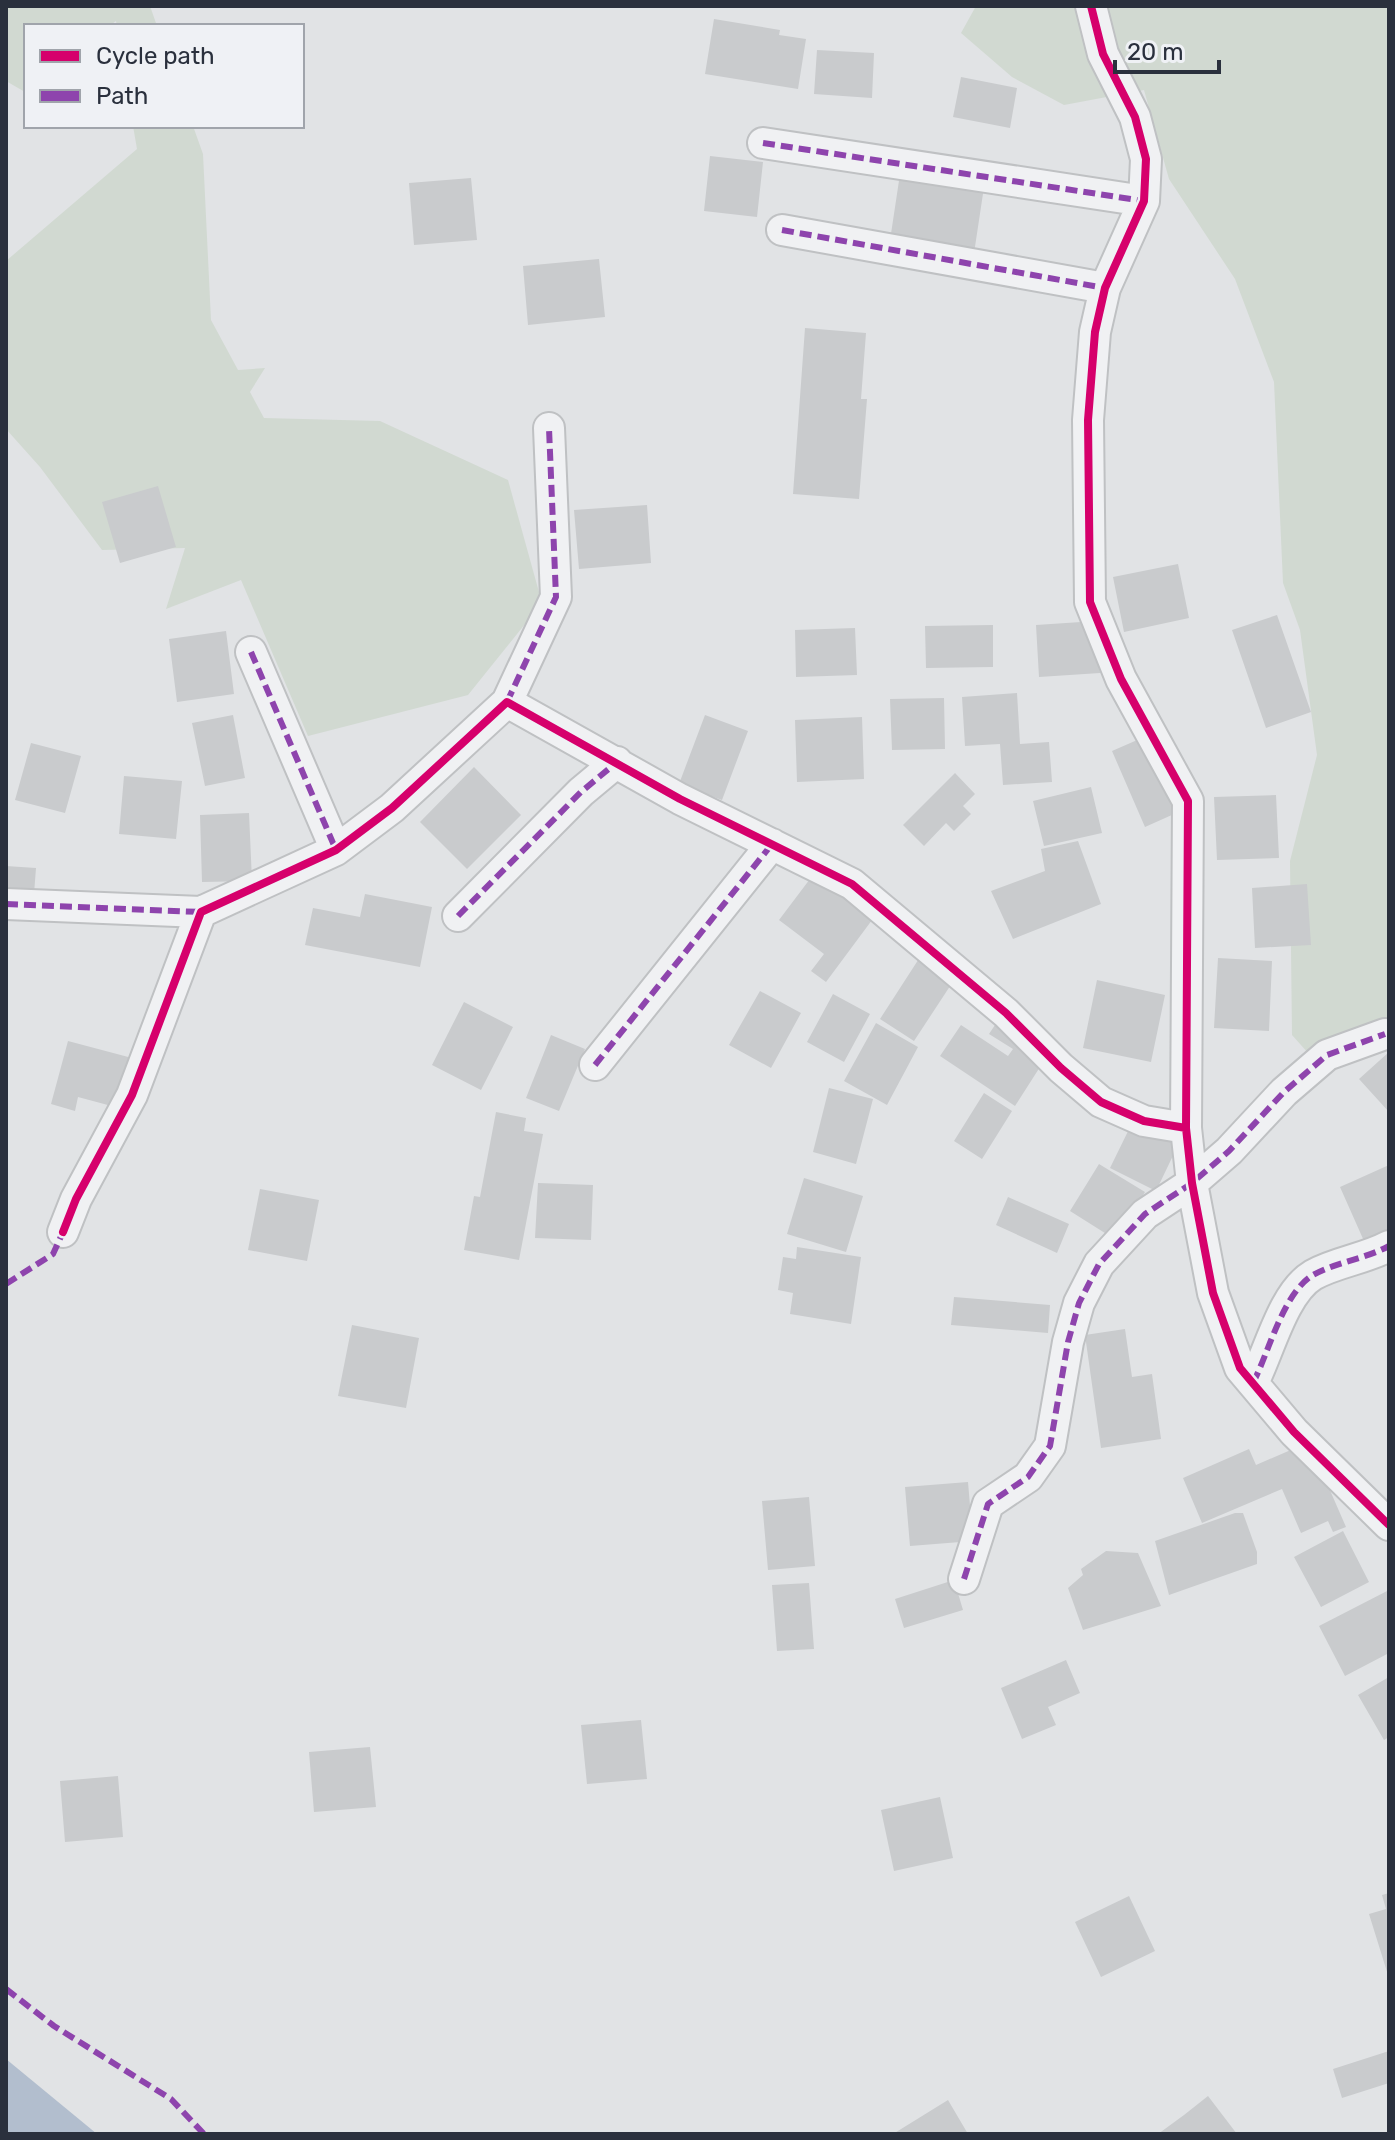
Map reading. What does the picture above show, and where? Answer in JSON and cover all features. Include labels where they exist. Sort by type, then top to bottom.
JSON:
[{"type":"street","points":[[1091,6],[1103,54],[1135,117],[1146,159],[1144,201],[1105,288],[1095,332],[1088,420],[1090,602],[1121,679],[1188,801],[1186,1128],[1192,1183],[1213,1293],[1240,1368],[1294,1432],[1389,1525]]},
{"type":"street","points":[[763,143],[1144,201]]},
{"type":"street","points":[[782,230],[1105,288]]},
{"type":"street","points":[[6,904],[201,912],[336,850],[392,808],[507,702],[556,597],[549,428]]},
{"type":"street","points":[[251,652],[336,850]]},
{"type":"street","points":[[507,702],[680,799],[852,884],[1006,1013],[1061,1068],[1101,1102],[1144,1121],[1186,1128]]},
{"type":"street","points":[[458,916],[581,792],[617,762]]},
{"type":"street","points":[[595,1065],[772,844]]},
{"type":"street","points":[[63,1232],[76,1199],[132,1095],[201,912]]},
{"type":"street","points":[[964,1579],[988,1504],[1028,1477],[1050,1446],[1068,1342],[1079,1303],[1099,1264],[1145,1214],[1192,1183],[1229,1151],[1284,1092],[1327,1055],[1385,1034]]},
{"type":"street","points":[[1253,1383],[1270,1349],[1282,1312],[1311,1276],[1389,1246]]},
{"type":"shaded area","points":[[6,6],[150,6],[156,24],[117,24],[116,21],[112,24],[24,24],[24,91],[6,81]]},
{"type":"shaded area","points":[[976,6],[1389,6],[1389,1024],[1309,1054],[1292,1035],[1290,861],[1317,755],[1300,630],[1283,583],[1274,382],[1235,279],[1169,179],[1144,90],[1064,105],[1012,77],[961,33]]},
{"type":"shaded area","points":[[133,128],[194,128],[203,154],[211,320],[238,370],[265,368],[250,392],[264,418],[380,421],[508,480],[542,603],[468,695],[308,736],[241,580],[166,609],[185,548],[102,550],[40,467],[6,429],[6,261],[137,149]]},
{"type":"water","points":[[6,2059],[97,2134],[6,2134]]},
{"type":"building","points":[[714,19],[780,30],[779,35],[806,39],[798,89],[705,74]]},
{"type":"building","points":[[817,50],[874,53],[872,98],[814,94]]},
{"type":"building","points":[[961,77],[1017,88],[1010,128],[953,117]]},
{"type":"building","points":[[710,156],[763,162],[757,217],[704,211]]},
{"type":"building","points":[[900,174],[984,187],[973,260],[889,247]]},
{"type":"building","points":[[471,178],[477,240],[414,245],[409,183]]},
{"type":"building","points":[[599,259],[605,317],[528,325],[523,266]]},
{"type":"building","points":[[805,328],[866,333],[861,399],[867,399],[859,499],[793,494]]},
{"type":"building","points":[[158,486],[176,547],[120,563],[102,502]]},
{"type":"building","points":[[647,505],[651,563],[579,569],[574,510]]},
{"type":"building","points":[[1178,564],[1189,618],[1124,632],[1113,577]]},
{"type":"building","points":[[1277,615],[1311,712],[1266,728],[1232,630]]},
{"type":"building","points":[[1096,621],[1100,673],[1039,677],[1036,625]]},
{"type":"building","points":[[993,625],[993,667],[926,668],[925,626]]},
{"type":"building","points":[[855,628],[857,675],[796,677],[795,630]]},
{"type":"building","points":[[226,631],[234,694],[177,702],[169,639]]},
{"type":"building","points":[[1017,693],[1020,744],[1049,742],[1052,782],[1003,785],[1000,744],[965,746],[962,697]]},
{"type":"building","points":[[944,698],[945,749],[892,750],[890,699]]},
{"type":"building","points":[[233,715],[245,778],[205,786],[192,723]]},
{"type":"building","points":[[705,715],[748,731],[722,800],[679,784]]},
{"type":"building","points":[[862,717],[864,779],[797,782],[795,720]]},
{"type":"building","points":[[1151,734],[1183,810],[1145,827],[1112,751]]},
{"type":"building","points":[[31,743],[81,756],[65,813],[15,800]]},
{"type":"building","points":[[474,767],[521,815],[467,869],[420,822]]},
{"type":"building","points":[[955,773],[975,794],[963,806],[971,814],[954,831],[946,823],[924,846],[903,825]]},
{"type":"building","points":[[124,776],[182,781],[176,839],[119,834]]},
{"type":"building","points":[[1091,787],[1102,833],[1044,846],[1033,801]]},
{"type":"building","points":[[1276,795],[1279,858],[1217,860],[1214,797]]},
{"type":"building","points":[[249,813],[252,881],[202,882],[200,815]]},
{"type":"building","points":[[1078,841],[1101,904],[1013,939],[991,891],[1045,871],[1041,849]]},
{"type":"building","points":[[6,866],[36,868],[34,894],[6,892]]},
{"type":"building","points":[[816,871],[875,916],[826,982],[811,971],[824,954],[779,920]]},
{"type":"building","points":[[1307,884],[1311,945],[1255,948],[1252,888]]},
{"type":"building","points":[[365,894],[432,907],[420,967],[305,945],[313,908],[360,917]]},
{"type":"building","points":[[922,954],[956,977],[914,1041],[880,1019]]},
{"type":"building","points":[[1218,958],[1272,961],[1269,1031],[1214,1028]]},
{"type":"building","points":[[1097,980],[1165,995],[1151,1062],[1083,1048]]},
{"type":"building","points":[[760,991],[801,1013],[771,1068],[729,1045]]},
{"type":"building","points":[[833,994],[870,1014],[844,1062],[807,1042]]},
{"type":"building","points":[[464,1002],[513,1027],[481,1090],[432,1065]]},
{"type":"building","points":[[997,1022],[1047,1056],[1015,1106],[940,1056],[961,1025],[1008,1056],[1013,1049],[989,1034]]},
{"type":"building","points":[[876,1023],[918,1047],[887,1105],[844,1081]]},
{"type":"building","points":[[551,1035],[585,1049],[559,1111],[526,1098]]},
{"type":"building","points":[[68,1041],[132,1058],[119,1108],[78,1097],[75,1111],[51,1104]]},
{"type":"building","points":[[1389,1052],[1389,1112],[1359,1079]]},
{"type":"building","points":[[829,1088],[873,1099],[856,1164],[813,1152]]},
{"type":"building","points":[[984,1093],[1012,1111],[982,1159],[954,1141]]},
{"type":"building","points":[[496,1112],[526,1118],[524,1131],[543,1134],[519,1260],[464,1250],[474,1196],[480,1197]]},
{"type":"building","points":[[1135,1117],[1181,1139],[1156,1191],[1110,1168]]},
{"type":"building","points":[[1099,1164],[1145,1192],[1116,1240],[1070,1211]]},
{"type":"building","points":[[1389,1165],[1389,1230],[1364,1241],[1340,1187]]},
{"type":"building","points":[[804,1178],[863,1196],[846,1252],[787,1234]]},
{"type":"building","points":[[538,1183],[593,1185],[591,1240],[535,1238]]},
{"type":"building","points":[[260,1189],[319,1200],[307,1261],[248,1250]]},
{"type":"building","points":[[1008,1197],[1069,1224],[1057,1253],[996,1225]]},
{"type":"building","points":[[797,1247],[861,1257],[851,1324],[790,1314],[793,1293],[778,1290],[783,1257],[796,1259]]},
{"type":"building","points":[[954,1297],[1050,1305],[1048,1333],[951,1325]]},
{"type":"building","points":[[352,1325],[419,1338],[406,1408],[338,1396]]},
{"type":"building","points":[[1125,1329],[1132,1377],[1152,1374],[1161,1439],[1101,1448],[1085,1335]]},
{"type":"building","points":[[1300,1446],[1322,1472],[1346,1527],[1333,1532],[1328,1521],[1301,1533],[1282,1489],[1202,1523],[1183,1478],[1249,1449],[1256,1465]]},
{"type":"building","points":[[968,1482],[973,1541],[910,1546],[905,1487]]},
{"type":"building","points":[[809,1497],[815,1566],[768,1570],[762,1501]]},
{"type":"building","points":[[1235,1513],[1243,1513],[1257,1552],[1257,1564],[1169,1595],[1155,1541]]},
{"type":"building","points":[[1343,1531],[1369,1582],[1321,1607],[1294,1557]]},
{"type":"building","points":[[1106,1551],[1138,1553],[1161,1606],[1083,1630],[1068,1588],[1083,1575],[1081,1569]]},
{"type":"building","points":[[954,1580],[963,1610],[904,1628],[895,1599]]},
{"type":"building","points":[[809,1583],[814,1649],[777,1651],[772,1585]]},
{"type":"building","points":[[1389,1590],[1389,1653],[1345,1676],[1319,1626]]},
{"type":"building","points":[[1066,1660],[1080,1693],[1048,1707],[1056,1725],[1022,1739],[1001,1688]]},
{"type":"building","points":[[1389,1677],[1389,1737],[1384,1740],[1358,1695]]},
{"type":"building","points":[[641,1720],[647,1779],[587,1784],[581,1725]]},
{"type":"building","points":[[370,1747],[376,1807],[314,1812],[309,1752]]},
{"type":"building","points":[[118,1776],[123,1837],[65,1842],[60,1781]]},
{"type":"building","points":[[940,1797],[953,1858],[894,1871],[881,1810]]},
{"type":"building","points":[[1389,1893],[1388,1975],[1369,1914],[1386,1909],[1382,1895]]},
{"type":"building","points":[[1129,1896],[1155,1951],[1101,1977],[1075,1922]]},
{"type":"building","points":[[1389,2051],[1389,2083],[1342,2098],[1333,2069]]},
{"type":"building","points":[[1208,2096],[1237,2134],[1158,2134],[1184,2115]]},
{"type":"building","points":[[948,2100],[968,2134],[893,2134]]},
{"type":"marked path","points":[[763,143],[1144,201]]},
{"type":"marked path","points":[[782,230],[1105,288]]},
{"type":"marked path","points":[[507,702],[556,597],[549,428]]},
{"type":"marked path","points":[[251,652],[336,850]]},
{"type":"marked path","points":[[458,916],[581,792],[617,762]]},
{"type":"marked path","points":[[595,1065],[772,844]]},
{"type":"marked path","points":[[6,904],[201,912]]},
{"type":"marked path","points":[[964,1579],[988,1504],[1028,1477],[1050,1446],[1068,1342],[1079,1303],[1099,1264],[1145,1214],[1192,1183],[1229,1151],[1284,1092],[1327,1055],[1385,1034]]},
{"type":"marked path","points":[[6,1284],[53,1254],[63,1232]]},
{"type":"marked path","points":[[1253,1383],[1285,1309],[1302,1284],[1322,1271],[1389,1246]]},
{"type":"marked path","points":[[6,1989],[54,2026],[171,2099],[204,2134]]},
{"type":"cycle path","points":[[1091,6],[1103,54],[1135,117],[1146,159],[1144,201],[1105,288],[1095,332],[1088,420],[1090,602],[1121,679],[1188,801],[1186,1128],[1192,1183],[1213,1293],[1240,1368],[1294,1432],[1389,1525]]},
{"type":"cycle path","points":[[63,1232],[76,1199],[132,1095],[201,912],[336,850],[392,808],[507,702],[680,799],[852,884],[1006,1013],[1061,1068],[1101,1102],[1144,1121],[1186,1128]]}]
